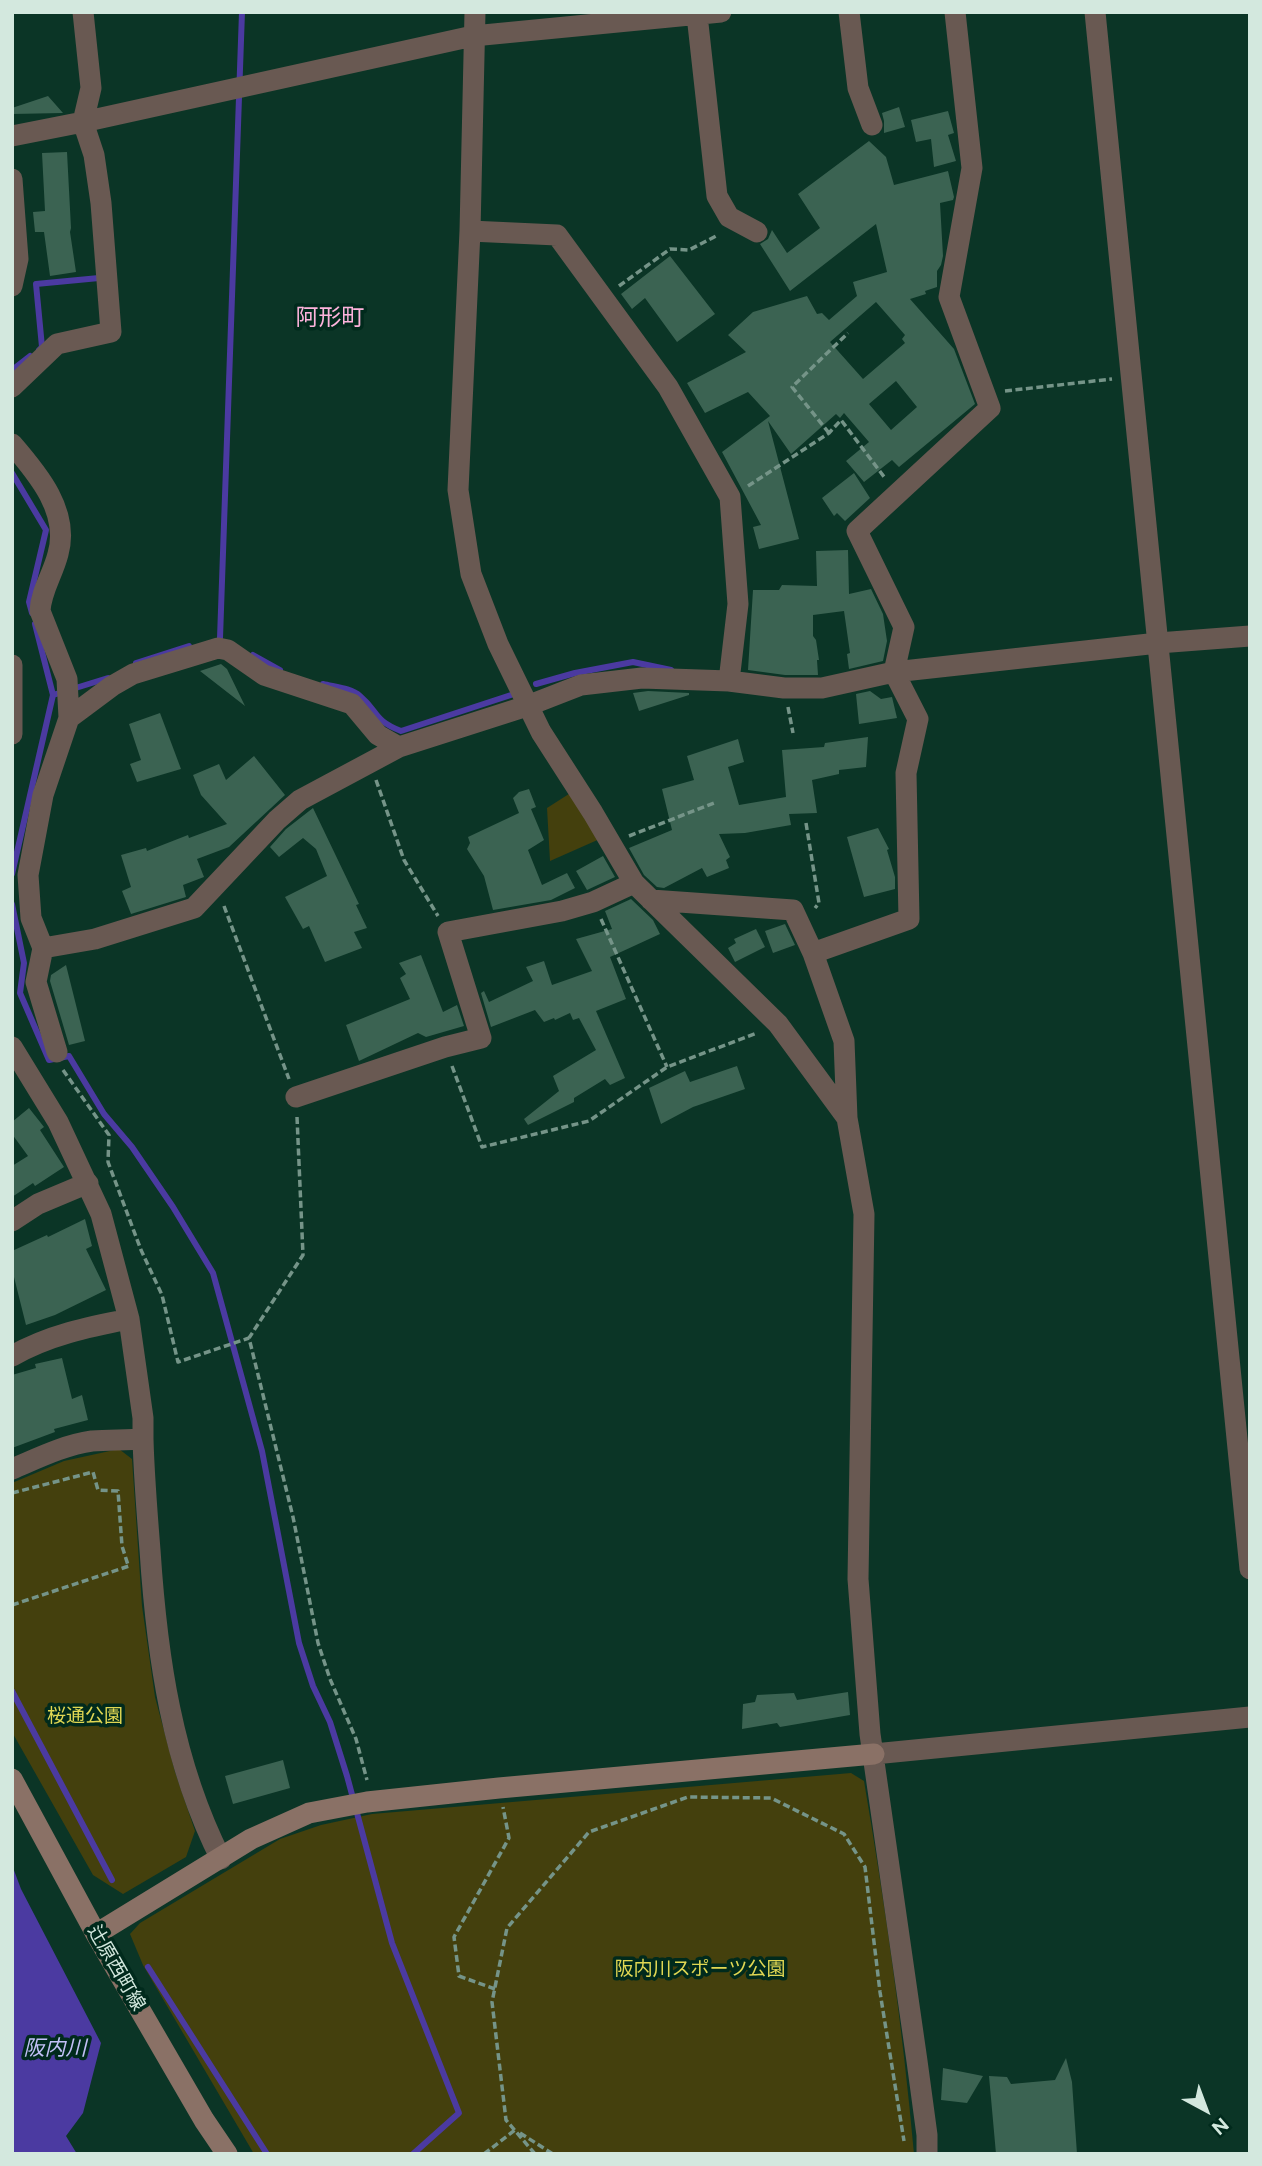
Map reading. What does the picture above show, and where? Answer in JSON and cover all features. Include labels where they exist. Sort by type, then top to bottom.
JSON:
[{"type":"street","points":[[12,387],[57,344],[111,332],[101,203],[94,155],[83,122],[91,88],[83,12]]},
{"type":"street","points":[[475,12],[470,232],[458,490],[471,574],[498,644],[527,706],[634,883],[778,1024],[847,1118]]},
{"type":"street","points":[[12,136],[473,36],[721,12]]},
{"type":"street","points":[[849,12],[858,88],[873,125]]},
{"type":"street","points":[[813,953],[909,919],[906,773],[918,719],[894,672],[905,627],[857,531],[990,408],[949,297],[972,168],[955,12]]},
{"type":"street","points":[[1095,12],[1250,1569]]},
{"type":"street","points":[[697,15],[717,196],[729,217],[749,228]]},
{"type":"street","points":[[12,179],[18,259],[12,286]]},
{"type":"street","points":[[470,232],[557,235],[668,387],[730,497],[738,604],[729,681]]},
{"type":"street","points":[[12,444],[51,498],[60,535],[59,552],[40,600],[40,611],[67,679],[68,710],[43,795],[27,894],[31,918],[43,948],[36,982],[59,1059]]},
{"type":"street","points":[[43,948],[95,939],[194,908],[277,820],[300,800],[399,747],[527,706],[581,685],[642,678],[729,681],[784,688],[822,688],[894,672],[1158,643],[1250,636]]},
{"type":"street","points":[[68,710],[133,674],[218,649],[228,650],[264,675],[352,704],[378,735],[399,747]]},
{"type":"street","points":[[12,665],[12,733]]},
{"type":"street","points":[[296,1097],[481,1038],[448,932],[562,911],[593,902],[634,883]]},
{"type":"street","points":[[651,900],[793,910],[813,953],[844,1041],[847,1118],[864,1214],[858,1579],[870,1734],[927,2135],[927,2154]]},
{"type":"street","points":[[12,1047],[19,1073],[58,1122],[101,1213],[129,1320],[143,1418],[154,1609],[166,1701],[184,1767],[205,1828],[221,1858]]},
{"type":"street","points":[[12,1221],[38,1205],[88,1183]]},
{"type":"street","points":[[12,1356],[32,1345],[72,1330],[129,1320]]},
{"type":"street","points":[[12,1469],[47,1453],[90,1441],[143,1439]]},
{"type":"street","points":[[96,1934],[279,1825],[309,1813],[362,1803],[1250,1717]]},
{"type":"street","name":"辻原西町線","points":[[12,1779],[96,1934],[204,2120],[227,2154]]},
{"type":"path","points":[[603,298],[670,249],[689,250],[749,228]]},
{"type":"path","points":[[829,433],[792,387],[848,333]]},
{"type":"path","points":[[985,394],[1131,376]]},
{"type":"path","points":[[730,497],[799,455],[829,433],[841,420],[897,494]]},
{"type":"path","points":[[370,761],[404,860],[448,932]]},
{"type":"path","points":[[610,841],[623,839],[714,803]]},
{"type":"path","points":[[793,910],[806,912],[819,903],[806,823]]},
{"type":"path","points":[[59,1059],[109,1135],[108,1162],[141,1250],[162,1295],[178,1362],[248,1339],[303,1255],[296,1097],[216,884]]},
{"type":"path","points":[[593,902],[667,1067]]},
{"type":"path","points":[[446,1047],[482,1147],[589,1121],[667,1067],[778,1024]]},
{"type":"path","points":[[248,1339],[293,1517],[318,1643],[356,1739],[362,1803]]},
{"type":"path","points":[[12,1493],[93,1472],[97,1490],[118,1491],[122,1546],[129,1566]]},
{"type":"path","points":[[123,1490],[129,1566]]},
{"type":"path","points":[[12,1605],[129,1566]]},
{"type":"path","points":[[495,1989],[459,1976],[454,1937],[509,1838],[499,1788]]},
{"type":"path","points":[[536,2154],[506,2120],[492,2001],[507,1928],[589,1832],[688,1797],[771,1798],[844,1834],[865,1867],[880,1992],[904,2141]]},
{"type":"path","points":[[484,2154],[515,2130]]},
{"type":"path","points":[[515,2130],[553,2154]]},
{"type":"green space","points":[[572,792],[602,838],[550,861],[547,808]]},
{"type":"green space","name":"桜通公園","points":[[119,1449],[132,1459],[142,1606],[155,1697],[175,1772],[195,1831],[186,1857],[123,1894],[93,1875],[12,1732],[12,1483],[64,1461]]},
{"type":"green space","name":"阪内川スポーツ公園","points":[[851,1773],[864,1781],[872,1828],[899,2014],[914,2154],[254,2154],[143,1965],[130,1934],[140,1923],[280,1839],[321,1825],[372,1814]]},
{"type":"water","name":"阪内川","points":[[12,1865],[21,1889],[101,2043],[83,2113],[66,2136],[77,2154],[12,2154]]},
{"type":"building","points":[[48,96],[63,113],[12,114],[12,108]]},
{"type":"building","points":[[899,107],[905,127],[884,133],[882,113]]},
{"type":"building","points":[[948,111],[954,133],[948,135],[956,161],[934,167],[931,139],[916,142],[911,120]]},
{"type":"building","points":[[869,141],[886,157],[894,185],[948,171],[954,197],[953,200],[940,203],[943,256],[937,271],[937,287],[910,299],[954,349],[975,404],[899,467],[892,460],[864,482],[846,461],[869,442],[844,413],[840,418],[836,414],[791,454],[768,421],[799,539],[759,549],[753,527],[761,525],[722,452],[770,416],[748,392],[705,413],[687,383],[746,352],[728,335],[753,312],[807,296],[817,314],[822,313],[829,320],[857,296],[853,282],[887,272],[876,224],[790,291],[760,244],[768,239],[772,230],[787,253],[820,228],[798,194]],"holes":[[[876,302],[905,335],[902,339],[905,343],[863,379],[830,342]],[[896,381],[917,407],[891,430],[869,404]]]},
{"type":"building","points":[[67,152],[70,232],[76,272],[50,276],[44,232],[35,232],[33,212],[45,211],[42,153]]},
{"type":"building","points":[[670,256],[715,314],[677,342],[645,298],[632,309],[621,294]]},
{"type":"building","points":[[854,473],[870,498],[845,521],[837,513],[834,516],[822,498]]},
{"type":"building","points":[[848,550],[849,594],[871,589],[883,614],[887,641],[883,661],[849,669],[847,654],[850,653],[844,611],[813,615],[813,636],[819,660],[818,675],[785,675],[748,670],[753,590],[779,590],[782,585],[817,586],[816,551]]},
{"type":"building","points":[[221,664],[227,669],[245,706],[200,671]]},
{"type":"building","points":[[648,691],[689,695],[639,711],[633,693]]},
{"type":"building","points":[[870,691],[881,699],[892,697],[897,718],[859,724],[856,694]]},
{"type":"building","points":[[160,713],[181,769],[137,782],[130,764],[141,760],[129,724]]},
{"type":"building","points":[[868,737],[866,767],[839,770],[839,774],[812,780],[817,813],[789,814],[791,825],[745,833],[719,834],[730,857],[726,860],[729,868],[707,877],[702,868],[664,888],[657,887],[644,875],[629,848],[672,830],[662,789],[694,780],[687,756],[738,739],[744,762],[728,767],[739,805],[786,797],[782,750],[824,747],[825,743]]},
{"type":"building","points":[[254,756],[285,795],[229,847],[197,859],[204,877],[183,885],[186,897],[131,914],[122,891],[131,887],[121,855],[146,848],[147,851],[227,824],[201,795],[193,775],[219,764],[226,780]]},
{"type":"building","points":[[529,789],[536,807],[531,809],[544,840],[528,850],[542,885],[567,873],[575,888],[551,900],[493,910],[484,876],[467,849],[470,843],[468,837],[519,813],[513,798],[519,792]]},
{"type":"building","points":[[313,808],[359,904],[356,905],[367,928],[354,932],[362,948],[325,962],[309,926],[303,929],[285,897],[327,876],[316,849],[303,838],[279,857],[270,847],[286,829]]},
{"type":"building","points":[[878,828],[889,849],[887,850],[895,877],[895,889],[864,897],[847,837]]},
{"type":"building","points":[[603,856],[615,877],[587,890],[576,871]]},
{"type":"building","points":[[631,899],[653,920],[660,934],[610,957],[626,999],[596,1011],[625,1078],[610,1085],[605,1079],[574,1098],[574,1102],[528,1125],[524,1119],[559,1091],[553,1076],[596,1050],[579,1018],[573,1020],[570,1013],[544,1022],[535,1010],[491,1027],[481,993],[484,991],[489,1002],[533,981],[526,967],[544,961],[552,985],[592,971],[576,939],[612,929],[605,911]]},
{"type":"building","points":[[785,924],[795,945],[773,953],[765,931]]},
{"type":"building","points":[[756,929],[765,947],[735,962],[728,948],[736,943],[734,939]]},
{"type":"building","points":[[421,955],[443,1012],[457,1005],[464,1026],[426,1037],[418,1033],[359,1061],[346,1025],[410,999],[400,978],[406,974],[399,963]]},
{"type":"building","points":[[66,965],[85,1041],[69,1045],[50,981],[51,975]]},
{"type":"building","points":[[737,1066],[745,1089],[693,1107],[661,1124],[649,1088],[685,1071],[690,1082]]},
{"type":"building","points":[[29,1108],[44,1127],[40,1130],[64,1167],[12,1197],[12,1166],[28,1156],[12,1134],[12,1122]]},
{"type":"building","points":[[85,1219],[92,1246],[86,1249],[106,1290],[55,1315],[26,1325],[12,1269],[12,1251]]},
{"type":"building","points":[[62,1358],[72,1399],[82,1395],[88,1420],[54,1429],[55,1432],[12,1448],[12,1375],[36,1368],[35,1364]]},
{"type":"building","points":[[848,1692],[850,1715],[780,1727],[777,1723],[742,1729],[743,1704],[755,1702],[757,1695],[794,1693],[797,1700]]},
{"type":"building","points":[[283,1760],[290,1788],[233,1804],[225,1776]]},
{"type":"building","points":[[1066,2058],[1072,2082],[1077,2154],[996,2154],[989,2076],[1007,2077],[1011,2084],[1055,2080]]},
{"type":"building","points":[[943,2068],[983,2076],[967,2103],[941,2100]]},
{"type":"waterway","points":[[220,638],[242,12]]},
{"type":"waterway","points":[[39,350],[42,347],[36,284],[99,278]]},
{"type":"waterway","points":[[12,370],[30,356]]},
{"type":"waterway","points":[[12,473],[46,530],[29,602],[32,613]]},
{"type":"waterway","points":[[12,874],[53,695],[35,624]]},
{"type":"waterway","points":[[136,663],[189,646]]},
{"type":"waterway","points":[[253,655],[280,670]]},
{"type":"waterway","points":[[536,684],[575,673],[633,662],[671,670]]},
{"type":"waterway","points":[[53,695],[108,678]]},
{"type":"waterway","points":[[323,684],[356,693],[381,719],[401,731],[514,694]]},
{"type":"waterway","points":[[12,904],[24,963],[20,993],[49,1060],[69,1056],[104,1114],[132,1147],[173,1207],[213,1273],[262,1451],[299,1643],[313,1686],[330,1722],[347,1776],[392,1943],[459,2113],[413,2154]]},
{"type":"waterway","points":[[12,1691],[112,1880]]},
{"type":"waterway","points":[[148,1967],[267,2154]]},
{"type":"district","name":"阿形町","points":[[330,318]]}]
